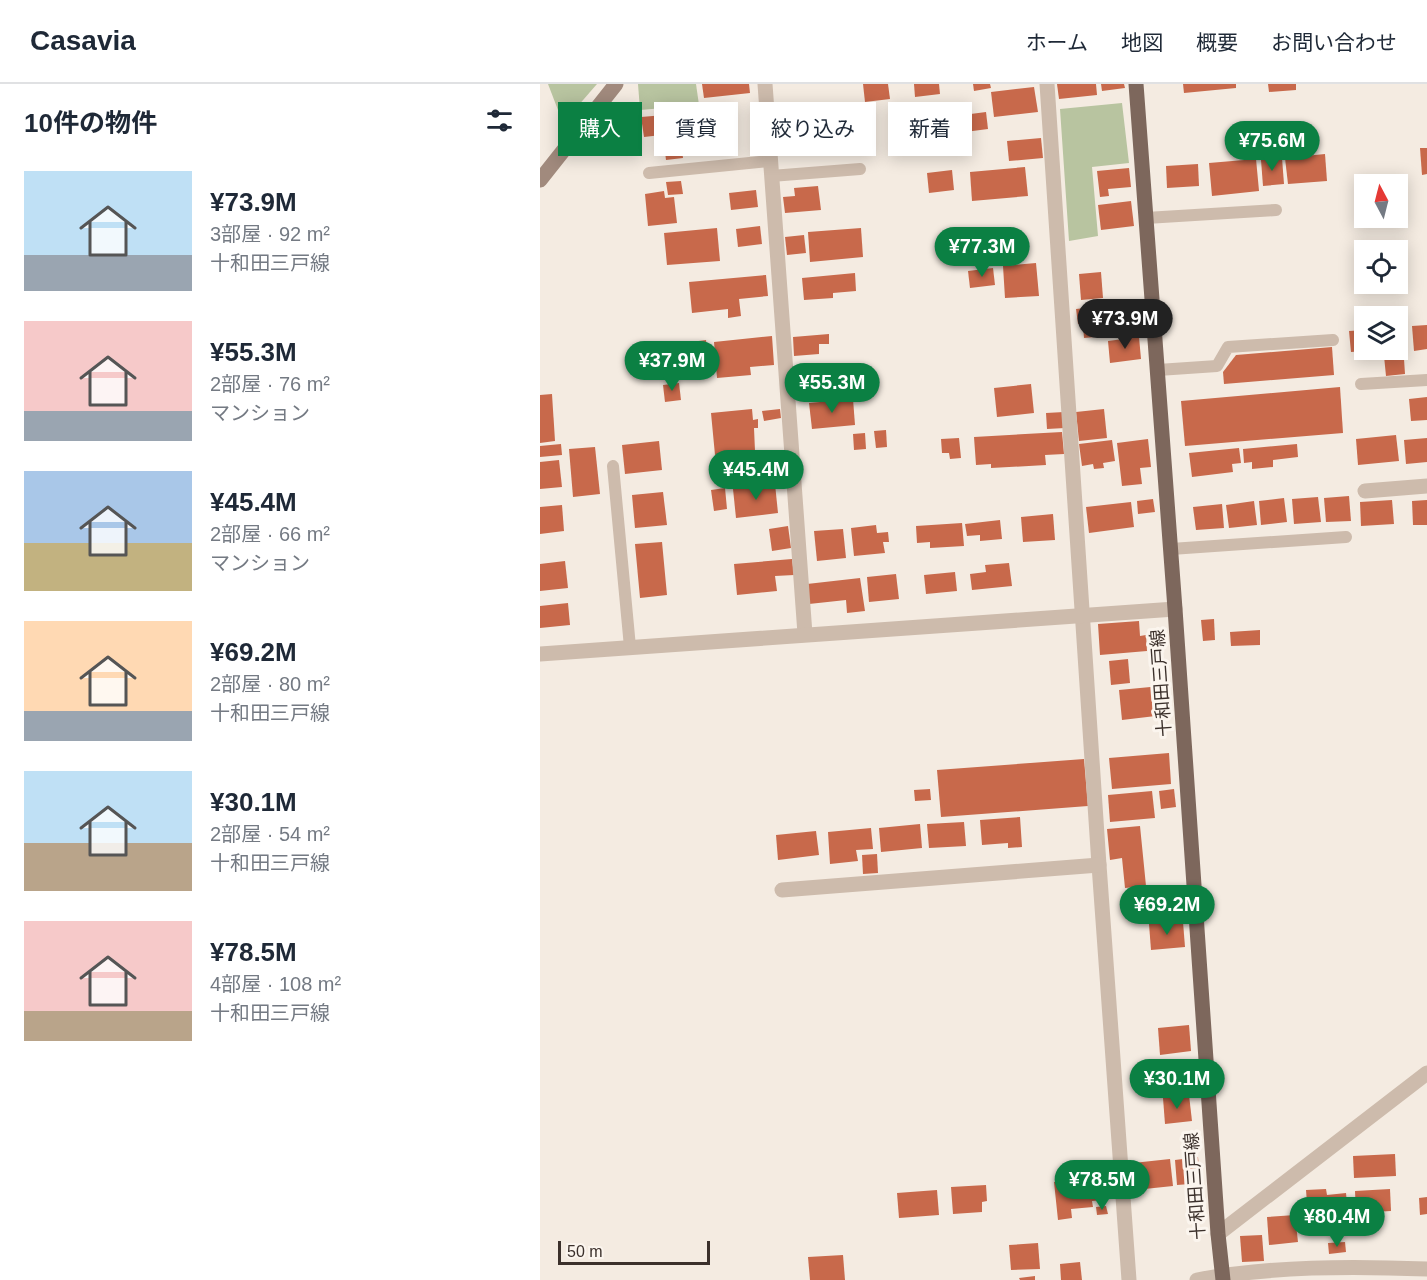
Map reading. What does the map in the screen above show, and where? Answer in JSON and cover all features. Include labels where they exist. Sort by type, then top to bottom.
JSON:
[{"type":"main road","points":[[540,180],[616,84]]},
{"type":"main road","name":"十和田三戸線","points":[[1136,84],[1223,1277]]},
{"type":"street","points":[[765,84],[805,634]]},
{"type":"street","points":[[1047,84],[1129,1280]]},
{"type":"street","points":[[1365,491],[1427,486]]},
{"type":"street","points":[[540,654],[1175,609]]},
{"type":"street","points":[[782,890],[1099,865]]},
{"type":"street","points":[[1218,1233],[1427,1073]]},
{"type":"street","points":[[1197,1280],[1298,1269],[1427,1269]]},
{"type":"lane","points":[[649,173],[771,168],[860,169]]},
{"type":"lane","points":[[1146,218],[1276,210]]},
{"type":"lane","points":[[1158,370],[1217,366],[1228,347],[1333,340]]},
{"type":"lane","points":[[1361,384],[1427,380]]},
{"type":"lane","points":[[614,466],[630,648]]},
{"type":"lane","points":[[1171,549],[1346,537]]},
{"type":"green space","points":[[548,84],[597,84],[581,102],[558,102],[558,110]]},
{"type":"green space","points":[[638,84],[696,84],[699,102],[654,102],[654,109],[642,110],[642,102],[639,102]]},
{"type":"green space","points":[[1122,103],[1129,163],[1092,167],[1098,236],[1069,241],[1060,109]]},
{"type":"building","points":[[702,84],[749,84],[750,93],[704,98]]},
{"type":"building","points":[[863,84],[888,84],[890,99],[865,102]]},
{"type":"building","points":[[914,84],[939,84],[940,94],[915,97]]},
{"type":"building","points":[[973,84],[990,84],[991,88],[974,91]]},
{"type":"building","points":[[1057,84],[1096,84],[1097,95],[1059,99]]},
{"type":"building","points":[[1101,84],[1124,84],[1125,88],[1102,91]]},
{"type":"building","points":[[1183,84],[1236,84],[1236,88],[1184,93]]},
{"type":"building","points":[[1268,84],[1296,84],[1296,90],[1269,92]]},
{"type":"building","points":[[1034,87],[1038,112],[994,117],[991,92]]},
{"type":"building","points":[[986,112],[988,129],[972,131],[972,114]]},
{"type":"building","points":[[654,116],[654,136],[644,137],[642,117]]},
{"type":"building","points":[[1041,138],[1043,158],[1009,161],[1007,141]]},
{"type":"building","points":[[1420,148],[1427,148],[1427,174],[1422,175]]},
{"type":"building","points":[[1325,154],[1327,181],[1288,184],[1285,158]]},
{"type":"building","points":[[666,156],[683,156],[683,158],[666,160]]},
{"type":"building","points":[[1282,158],[1284,184],[1263,186],[1261,160]]},
{"type":"building","points":[[1256,159],[1259,191],[1212,196],[1209,163]]},
{"type":"building","points":[[1198,164],[1199,186],[1167,188],[1166,166]]},
{"type":"building","points":[[1025,167],[1028,196],[972,201],[970,172]]},
{"type":"building","points":[[1129,168],[1131,187],[1108,189],[1109,196],[1100,197],[1097,171]]},
{"type":"building","points":[[952,170],[954,190],[929,193],[927,173]]},
{"type":"building","points":[[681,181],[683,194],[668,195],[666,182]]},
{"type":"building","points":[[818,186],[821,210],[785,213],[783,197],[795,196],[794,188]]},
{"type":"building","points":[[756,190],[758,207],[731,210],[729,193]]},
{"type":"building","points":[[664,191],[665,198],[674,197],[677,223],[648,226],[645,194]]},
{"type":"building","points":[[1131,201],[1134,226],[1101,230],[1098,205]]},
{"type":"building","points":[[760,226],[762,244],[738,247],[736,229]]},
{"type":"building","points":[[717,228],[720,261],[667,265],[664,233]]},
{"type":"building","points":[[861,228],[863,257],[810,262],[808,232]]},
{"type":"building","points":[[804,235],[806,253],[787,255],[785,237]]},
{"type":"building","points":[[1036,263],[1039,296],[1005,298],[1003,266]]},
{"type":"building","points":[[993,268],[995,285],[970,288],[968,271]]},
{"type":"building","points":[[1101,272],[1103,298],[1081,300],[1079,274]]},
{"type":"building","points":[[855,273],[856,291],[833,293],[833,298],[804,300],[802,278]]},
{"type":"building","points":[[766,275],[768,296],[739,299],[741,316],[728,318],[728,309],[692,313],[689,282]]},
{"type":"building","points":[[1139,305],[1141,324],[1109,328],[1107,308]]},
{"type":"building","points":[[1104,306],[1107,336],[1084,338],[1083,324],[1078,324],[1076,309]]},
{"type":"building","points":[[1427,325],[1427,349],[1414,351],[1412,326]]},
{"type":"building","points":[[1349,331],[1354,331],[1354,352],[1351,352]]},
{"type":"building","points":[[829,334],[829,344],[819,344],[819,354],[794,356],[793,337]]},
{"type":"building","points":[[772,336],[774,365],[750,367],[751,375],[717,378],[714,342]]},
{"type":"building","points":[[1139,337],[1141,359],[1110,363],[1108,341]]},
{"type":"building","points":[[706,340],[710,372],[680,376],[676,344]]},
{"type":"building","points":[[1332,347],[1334,375],[1224,384],[1223,372],[1236,355]]},
{"type":"building","points":[[1384,360],[1404,360],[1405,374],[1386,376]]},
{"type":"building","points":[[679,383],[681,400],[665,402],[663,385]]},
{"type":"building","points":[[1031,384],[1034,413],[997,417],[994,388]]},
{"type":"building","points":[[1340,387],[1343,433],[1185,446],[1181,401]]},
{"type":"building","points":[[552,394],[555,441],[540,443],[540,395]]},
{"type":"building","points":[[1427,397],[1427,420],[1411,421],[1409,399]]},
{"type":"building","points":[[853,399],[855,425],[812,429],[809,403]]},
{"type":"building","points":[[752,409],[753,420],[758,419],[758,428],[754,428],[755,451],[715,455],[711,413]]},
{"type":"building","points":[[780,409],[781,418],[764,421],[762,411]]},
{"type":"building","points":[[1104,409],[1107,438],[1079,441],[1076,412]]},
{"type":"building","points":[[1064,412],[1065,428],[1047,429],[1046,413]]},
{"type":"building","points":[[886,430],[887,447],[876,448],[874,431]]},
{"type":"building","points":[[1062,432],[1064,454],[1045,455],[1046,465],[991,468],[991,464],[976,465],[974,437]]},
{"type":"building","points":[[865,433],[866,449],[854,450],[853,434]]},
{"type":"building","points":[[1396,435],[1399,461],[1358,465],[1356,439]]},
{"type":"building","points":[[959,438],[961,458],[950,459],[949,453],[942,453],[941,439]]},
{"type":"building","points":[[1427,438],[1427,462],[1406,464],[1404,440]]},
{"type":"building","points":[[1148,439],[1151,467],[1140,468],[1142,484],[1122,486],[1117,443]]},
{"type":"building","points":[[1112,440],[1115,461],[1103,463],[1104,468],[1094,469],[1093,464],[1082,466],[1079,444]]},
{"type":"building","points":[[659,441],[662,470],[625,474],[622,445]]},
{"type":"building","points":[[561,444],[562,455],[540,457],[540,446]]},
{"type":"building","points":[[1297,444],[1298,457],[1273,460],[1273,467],[1252,469],[1252,462],[1244,463],[1243,449]]},
{"type":"building","points":[[595,447],[600,494],[573,497],[569,449]]},
{"type":"building","points":[[1239,448],[1241,463],[1232,464],[1233,472],[1192,477],[1189,453]]},
{"type":"building","points":[[776,458],[778,478],[754,480],[753,459]]},
{"type":"building","points":[[559,460],[562,487],[540,489],[540,462]]},
{"type":"building","points":[[775,484],[778,513],[736,518],[733,489]]},
{"type":"building","points":[[725,488],[727,509],[714,511],[711,490]]},
{"type":"building","points":[[663,492],[667,525],[635,528],[632,495]]},
{"type":"building","points":[[1349,496],[1351,521],[1326,522],[1324,498]]},
{"type":"building","points":[[1318,497],[1321,522],[1294,524],[1292,499]]},
{"type":"building","points":[[1284,498],[1287,522],[1261,525],[1259,501]]},
{"type":"building","points":[[1153,499],[1155,512],[1138,514],[1137,501]]},
{"type":"building","points":[[1392,500],[1394,524],[1361,526],[1360,502]]},
{"type":"building","points":[[1427,500],[1427,525],[1413,525],[1412,501]]},
{"type":"building","points":[[1254,501],[1257,525],[1229,528],[1226,505]]},
{"type":"building","points":[[1131,502],[1134,527],[1089,533],[1086,507]]},
{"type":"building","points":[[1222,504],[1224,528],[1196,530],[1193,507]]},
{"type":"building","points":[[562,505],[564,531],[540,534],[540,507]]},
{"type":"building","points":[[1053,514],[1055,540],[1023,542],[1021,517]]},
{"type":"building","points":[[1000,520],[1002,539],[980,541],[980,535],[967,536],[965,524]]},
{"type":"building","points":[[962,523],[964,546],[930,548],[930,542],[917,543],[916,526]]},
{"type":"building","points":[[876,525],[877,533],[888,532],[889,542],[883,542],[885,553],[854,556],[851,528]]},
{"type":"building","points":[[788,526],[791,548],[772,551],[769,529]]},
{"type":"building","points":[[843,529],[846,558],[817,561],[814,531]]},
{"type":"building","points":[[662,542],[667,595],[640,598],[635,544]]},
{"type":"building","points":[[792,559],[794,575],[775,576],[777,591],[737,595],[734,564]]},
{"type":"building","points":[[565,561],[568,588],[540,591],[540,564]]},
{"type":"building","points":[[1009,563],[1012,586],[972,590],[970,574],[986,572],[985,565]]},
{"type":"building","points":[[955,572],[957,591],[926,594],[924,575]]},
{"type":"building","points":[[896,574],[899,599],[869,602],[867,577]]},
{"type":"building","points":[[860,578],[865,611],[847,613],[846,600],[809,604],[807,584]]},
{"type":"building","points":[[568,603],[570,625],[540,628],[540,606]]},
{"type":"building","points":[[1214,619],[1215,640],[1203,641],[1201,620]]},
{"type":"building","points":[[1139,621],[1140,636],[1146,635],[1147,651],[1100,655],[1098,624]]},
{"type":"building","points":[[1260,630],[1260,645],[1231,646],[1230,632]]},
{"type":"building","points":[[1128,659],[1130,683],[1111,685],[1109,661]]},
{"type":"building","points":[[1161,686],[1164,715],[1122,720],[1119,690]]},
{"type":"building","points":[[1169,753],[1171,784],[1112,789],[1109,758]]},
{"type":"building","points":[[1084,759],[1088,806],[941,817],[937,770]]},
{"type":"building","points":[[930,789],[931,800],[915,801],[914,790]]},
{"type":"building","points":[[1174,789],[1176,807],[1161,809],[1159,791]]},
{"type":"building","points":[[1152,791],[1155,818],[1110,822],[1108,795]]},
{"type":"building","points":[[1020,817],[1022,847],[1008,848],[1008,843],[982,845],[980,820]]},
{"type":"building","points":[[964,822],[966,846],[929,848],[927,824]]},
{"type":"building","points":[[920,824],[922,848],[881,852],[879,828]]},
{"type":"building","points":[[1140,826],[1146,886],[1125,888],[1122,858],[1110,860],[1107,829]]},
{"type":"building","points":[[871,828],[873,849],[856,850],[858,861],[830,864],[828,832]]},
{"type":"building","points":[[816,831],[819,855],[778,860],[776,835]]},
{"type":"building","points":[[877,854],[878,873],[863,874],[862,855]]},
{"type":"building","points":[[1183,922],[1185,947],[1151,950],[1149,924]]},
{"type":"building","points":[[1189,1025],[1191,1051],[1160,1055],[1158,1028]]},
{"type":"building","points":[[1189,1095],[1192,1121],[1165,1124],[1163,1098]]},
{"type":"building","points":[[1395,1154],[1396,1176],[1354,1178],[1353,1156]]},
{"type":"building","points":[[1198,1157],[1199,1168],[1189,1169],[1190,1184],[1177,1185],[1175,1160]]},
{"type":"building","points":[[1170,1159],[1173,1186],[1135,1190],[1133,1163]]},
{"type":"building","points":[[1102,1176],[1104,1200],[1092,1201],[1093,1207],[1071,1209],[1072,1218],[1058,1220],[1054,1182]]},
{"type":"building","points":[[986,1185],[987,1201],[982,1202],[982,1212],[953,1214],[951,1187]]},
{"type":"building","points":[[1326,1189],[1327,1195],[1346,1193],[1349,1225],[1309,1229],[1306,1190]]},
{"type":"building","points":[[1390,1189],[1391,1211],[1356,1213],[1355,1191]]},
{"type":"building","points":[[937,1190],[939,1215],[899,1218],[897,1193]]},
{"type":"building","points":[[1427,1197],[1427,1214],[1420,1215],[1419,1198]]},
{"type":"building","points":[[1106,1206],[1108,1214],[1097,1215],[1096,1207]]},
{"type":"building","points":[[1295,1215],[1298,1242],[1269,1245],[1267,1217]]},
{"type":"building","points":[[1262,1235],[1264,1261],[1242,1262],[1240,1236]]},
{"type":"building","points":[[1345,1242],[1346,1252],[1329,1254],[1328,1243]]},
{"type":"building","points":[[1038,1243],[1040,1269],[1011,1270],[1009,1245]]},
{"type":"building","points":[[843,1255],[845,1280],[810,1280],[808,1257]]},
{"type":"building","points":[[1080,1262],[1082,1280],[1061,1280],[1060,1264]]},
{"type":"building","points":[[1035,1276],[1035,1280],[1020,1280],[1019,1278]]}]
